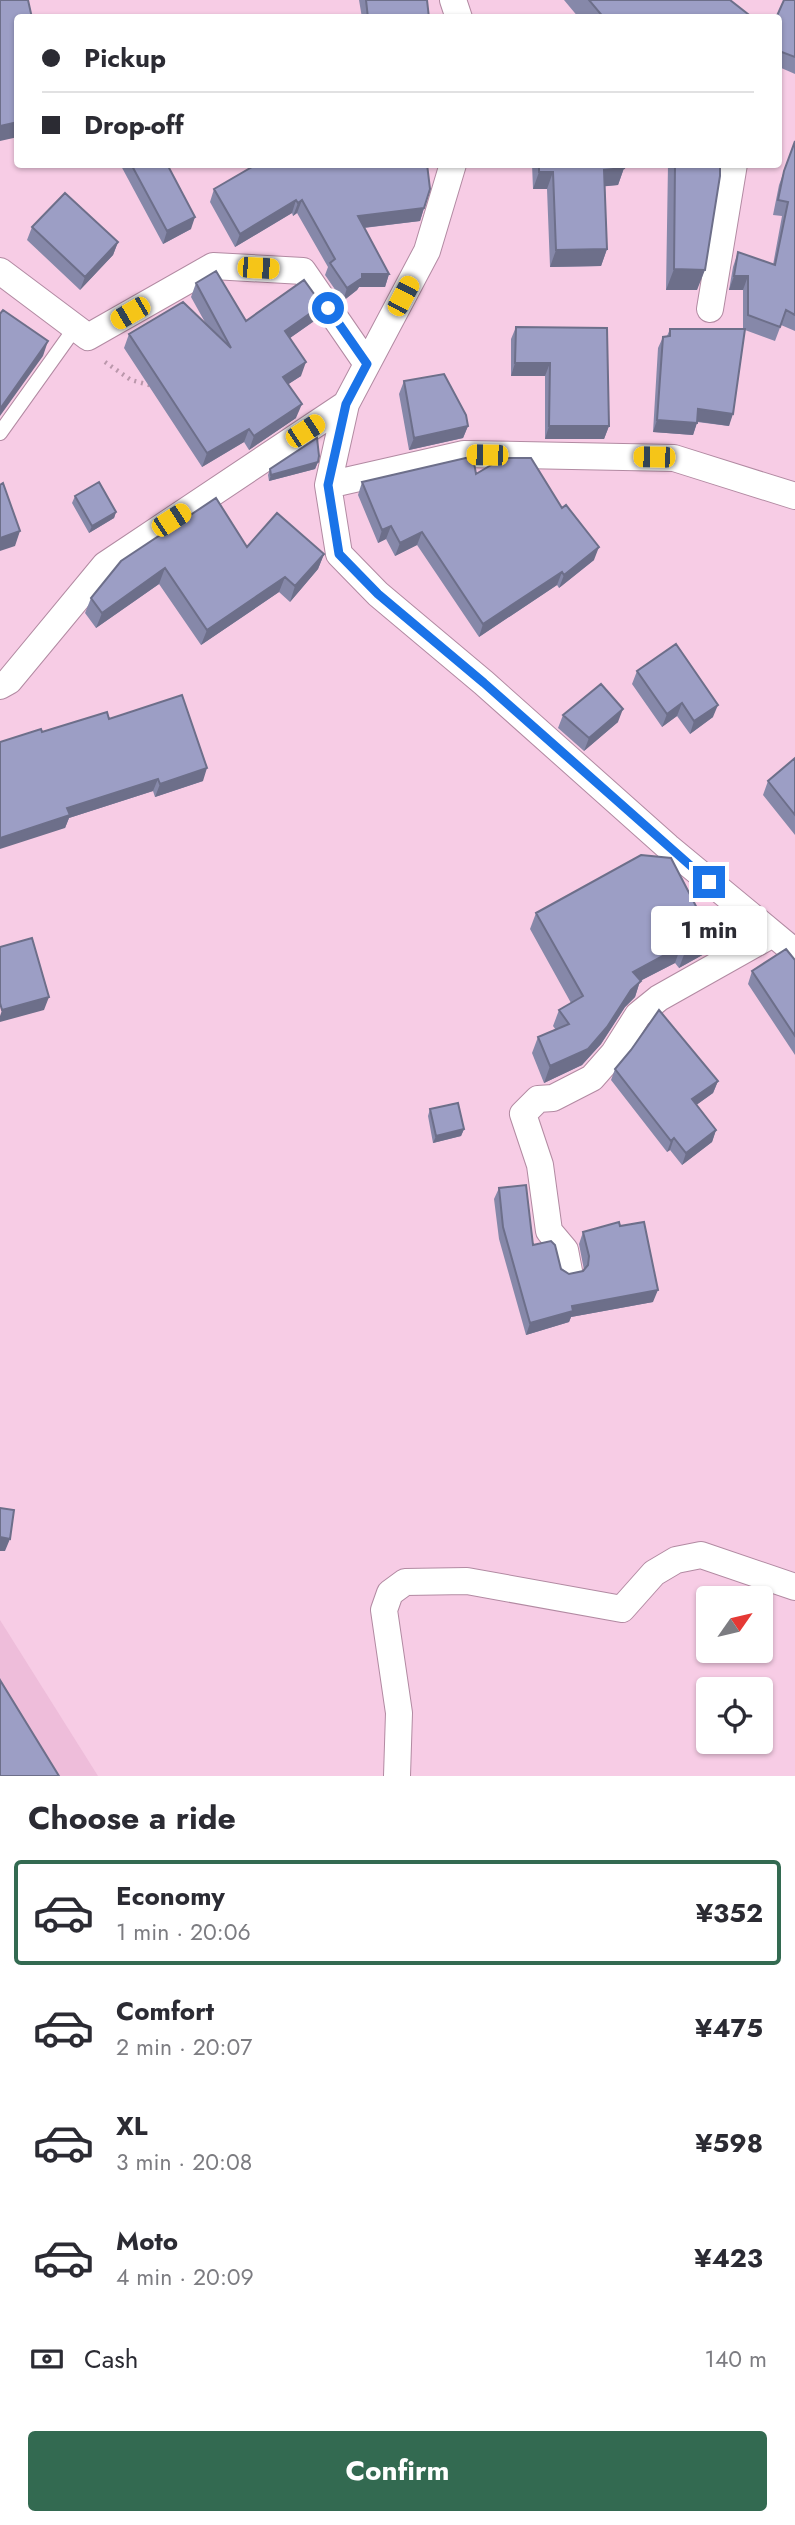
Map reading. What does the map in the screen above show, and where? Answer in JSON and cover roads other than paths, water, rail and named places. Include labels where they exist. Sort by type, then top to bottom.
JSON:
[{"type":"street","points":[[452,168],[427,251],[346,404],[328,485],[339,554],[368,584],[668,847],[795,952]]},
{"type":"street","points":[[710,309],[733,168]]},
{"type":"street","points":[[0,271],[81,332],[213,266],[303,271],[367,364]]},
{"type":"street","points":[[0,686],[9,681],[104,565],[346,404]]},
{"type":"street","points":[[328,485],[464,454],[674,458],[795,496]]},
{"type":"street","points":[[569,1271],[565,1250],[549,1231],[540,1165],[523,1114],[538,1099],[553,1097],[592,1078],[614,1053],[638,1015],[659,999],[772,935]]},
{"type":"street","points":[[397,1776],[399,1713],[384,1610],[390,1592],[405,1582],[467,1581],[621,1609],[654,1573],[676,1560],[701,1555],[795,1587]]},
{"type":"lane","points":[[0,433],[81,332]]}]
